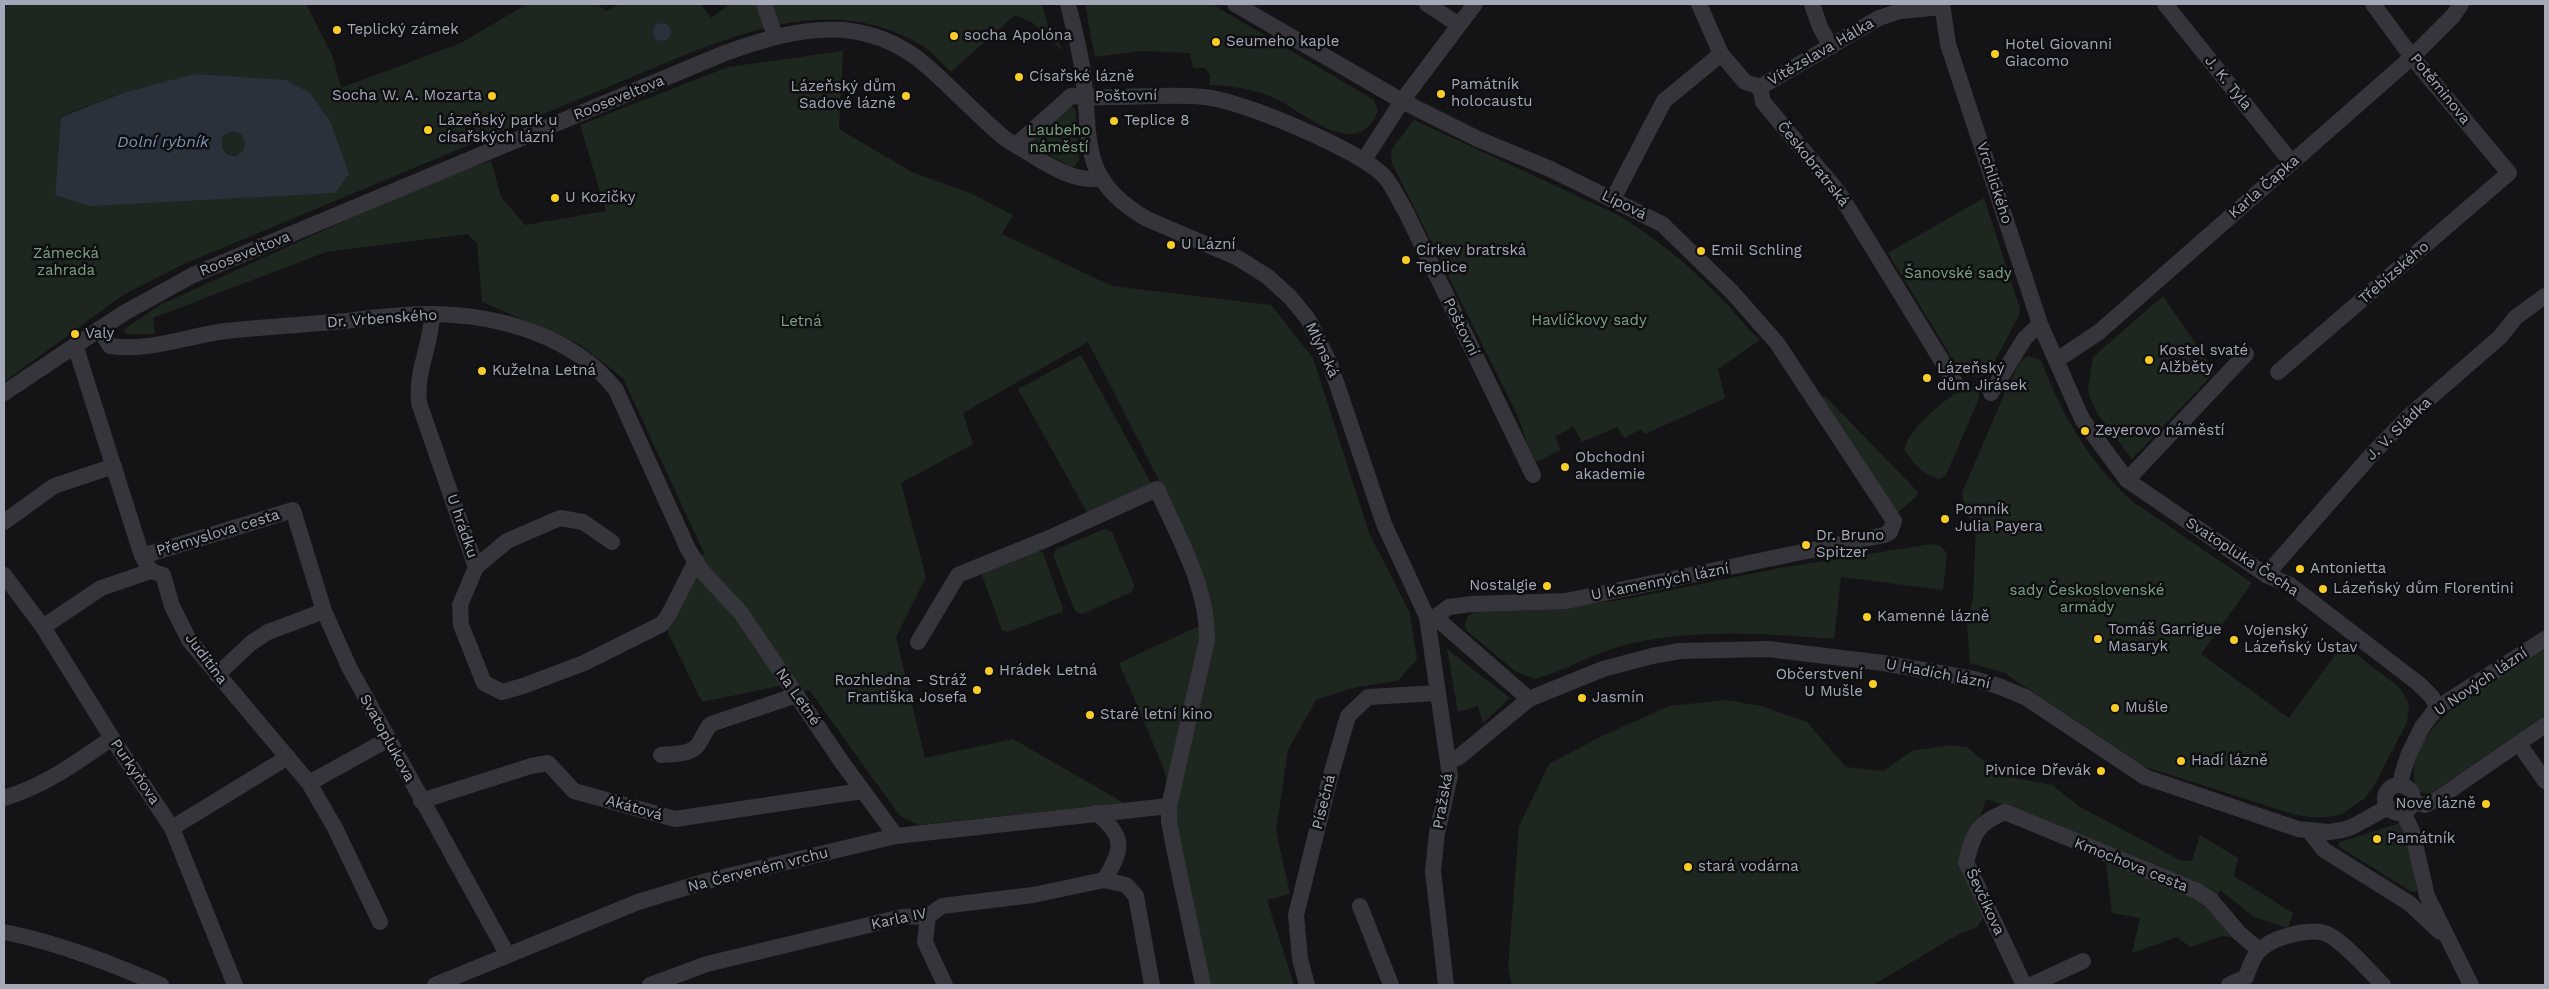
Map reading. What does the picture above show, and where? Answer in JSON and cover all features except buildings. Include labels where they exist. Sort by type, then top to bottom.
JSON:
[{"type":"street","points":[[764,4],[775,36]]},
{"type":"street","points":[[1068,4],[1082,67],[1085,97],[1089,149],[1095,169],[1101,178],[1086,180],[1071,176],[1016,145],[1071,96],[1085,97]]},
{"type":"street","name":"Lípová","points":[[1235,4],[1402,101],[1478,139],[1548,168],[1662,224],[1732,292],[1777,343],[1891,515],[1893,527],[1884,535]]},
{"type":"street","points":[[1427,4],[1459,25]]},
{"type":"street","points":[[1364,160],[1402,101],[1475,4]]},
{"type":"street","points":[[1699,4],[1721,54],[1745,82],[1760,87]]},
{"type":"street","points":[[1812,4],[1820,27],[1831,47]]},
{"type":"street","name":"J. K. Tyla","points":[[2165,4],[2292,163]]},
{"type":"street","name":"Potěminova","points":[[2373,4],[2412,56],[2509,173]]},
{"type":"street","name":"Karla Čapka","points":[[2058,360],[2099,332],[2292,163],[2412,56],[2453,16],[2461,4]]},
{"type":"street","name":"Vítězslava Hálka","points":[[1760,87],[1888,14],[1942,5]]},
{"type":"street","name":"Vrchlického","points":[[1942,5],[1948,44],[2040,324],[2058,360]]},
{"type":"street","name":"Rooseveltova","points":[[4,393],[99,329],[193,275],[725,53],[775,36],[813,30],[859,30],[879,37],[911,54],[928,67],[1005,138],[1016,145]]},
{"type":"street","points":[[1613,200],[1664,101],[1721,54]]},
{"type":"street","name":"Českobratrská","points":[[1760,87],[1763,102],[1839,193],[1956,384]]},
{"type":"street","name":"Poštovní","points":[[1085,97],[1153,95],[1205,97],[1229,101],[1252,109],[1364,160],[1385,177],[1406,212],[1533,475]]},
{"type":"street","name":"Třebízského","points":[[2278,372],[2509,173]]},
{"type":"street","name":"Mlýnská","points":[[1101,178],[1111,192],[1135,212],[1238,258],[1268,277],[1290,297],[1308,319],[1340,389],[1384,524],[1431,617]]},
{"type":"street","name":"J. V. Sládka","points":[[2266,575],[2373,453],[2409,416],[2500,337],[2516,317],[2545,296]]},
{"type":"street","name":"Dr. Vrbenského","points":[[99,329],[110,346],[126,348],[226,331],[432,314],[481,318],[546,336],[581,356],[606,378],[616,390],[688,549],[696,561]]},
{"type":"street","name":"U hrádku","points":[[432,314],[432,334],[418,383],[419,403],[476,568],[460,605],[460,625],[484,682],[502,692],[523,686],[584,662],[662,624],[696,561]]},
{"type":"street","points":[[1991,393],[2025,338],[2040,324]]},
{"type":"street","name":"Juditina","points":[[75,345],[142,556],[151,571],[163,576],[172,606],[189,640],[309,783],[335,828],[380,922]]},
{"type":"street","points":[[2127,480],[2246,354]]},
{"type":"street","name":"Svatopluka Čecha","points":[[2058,360],[2082,419],[2127,480],[2266,575],[2290,585],[2419,684],[2432,697],[2437,708]]},
{"type":"street","points":[[4,522],[54,486],[114,466]]},
{"type":"street","points":[[918,642],[958,575],[1047,539],[1157,489],[1192,567],[1207,619],[1206,640],[1169,806],[1169,821],[1174,848],[1204,985]]},
{"type":"street","name":"Přemyslova cesta","points":[[142,556],[293,510]]},
{"type":"street","name":"Svatoplukova","points":[[293,510],[324,611],[349,668],[387,740],[507,954]]},
{"type":"street","points":[[476,568],[507,541],[560,518],[583,522],[612,542]]},
{"type":"street","name":"U Kamenných lázní","points":[[1431,617],[1449,607],[1472,604],[1566,601],[1884,535]]},
{"type":"street","name":"Na Letné","points":[[696,561],[741,613],[862,791],[896,836]]},
{"type":"street","points":[[43,627],[101,588],[151,571]]},
{"type":"street","name":"Purkyňova","points":[[4,575],[43,627],[112,738],[172,828],[235,985]]},
{"type":"street","points":[[217,675],[251,644],[268,632],[324,611]]},
{"type":"street","points":[[1431,617],[1529,699]]},
{"type":"street","name":"Pražská","points":[[1431,617],[1438,693],[1450,776],[1437,833],[1433,871],[1446,985]]},
{"type":"street","name":"U Nových lázní","points":[[2401,785],[2408,756],[2422,727],[2437,708],[2545,639]]},
{"type":"street","name":"U Hadích lázní","points":[[1449,761],[1459,756],[1529,699],[1603,668],[1644,657],[1680,651],[1768,650],[1883,663],[1974,679],[1998,686],[2025,697],[2145,777],[2310,832]]},
{"type":"street","name":"Písečná","points":[[1307,985],[1300,959],[1296,915],[1330,778],[1348,716],[1368,697],[1438,693]]},
{"type":"street","points":[[661,755],[686,752],[696,747],[705,730],[711,724],[797,695]]},
{"type":"street","points":[[2310,832],[2329,832],[2352,827],[2401,807],[2425,804],[2436,800],[2545,725]]},
{"type":"street","points":[[4,798],[27,791],[54,778],[112,738]]},
{"type":"street","points":[[309,783],[387,740]]},
{"type":"street","points":[[2519,744],[2545,781]]},
{"type":"street","points":[[172,828],[288,757]]},
{"type":"street","name":"Akátová","points":[[421,801],[531,766],[548,763],[574,791],[675,819],[862,791]]},
{"type":"street","points":[[2401,807],[2409,789],[2401,785],[2391,788],[2387,792],[2385,802],[2401,807],[2412,831],[2427,896],[2471,985]]},
{"type":"street","name":"Na Červeném vrchu","points":[[435,985],[638,902],[707,881],[896,836],[1169,806]]},
{"type":"street","name":"Kmochova cesta","points":[[1986,820],[2004,812],[2197,891],[2211,900],[2239,934],[2259,950]]},
{"type":"street","points":[[1096,813],[1117,834],[1119,852],[1104,880],[1126,885],[1136,896],[1152,985]]},
{"type":"street","name":"Ševčíkova","points":[[1986,820],[1974,836],[1966,862],[2024,985]]},
{"type":"street","points":[[2310,832],[2324,850],[2409,903],[2446,937]]},
{"type":"street","name":"Karla IV","points":[[650,985],[707,964],[902,917],[928,916],[942,906],[1033,895],[1104,880]]},
{"type":"street","points":[[1360,906],[1391,985]]},
{"type":"street","points":[[928,916],[925,942],[945,985]]},
{"type":"street","points":[[2228,985],[2248,981],[2251,962],[2259,950],[2269,943],[2304,932],[2318,931],[2330,935],[2383,985]]},
{"type":"street","points":[[4,932],[57,945],[103,961],[161,985]]},
{"type":"street","points":[[2031,985],[2083,961]]},
{"type":"green space","name":"Zámecká zahrada","points":[[4,4],[306,4],[333,57],[341,88],[461,43],[527,4],[597,4],[606,11],[619,4],[701,4],[711,18],[730,4],[1042,4],[1048,26],[1064,52],[1033,23],[1015,15],[951,72],[923,46],[894,32],[865,23],[837,20],[808,20],[751,32],[722,41],[184,264],[123,295],[4,382]],"holes":[[[123,93],[309,95],[314,100],[335,193],[212,198],[55,195],[61,116]]]},
{"type":"green space","points":[[1085,4],[1212,4],[1374,100],[1378,111],[1368,127],[1356,133],[1342,133],[1326,128],[1267,95],[1238,88],[1209,85],[1210,75],[1205,68],[1193,68],[1190,53],[1139,51],[1095,57]]},
{"type":"green space","name":"Letná","points":[[843,51],[839,129],[912,172],[972,194],[1013,215],[1002,234],[1112,286],[1271,305],[1313,358],[1369,533],[1410,613],[1417,659],[1398,681],[1356,687],[1316,700],[1288,750],[1276,831],[1290,894],[1267,900],[1294,985],[1209,985],[1164,769],[1119,663],[1212,620],[1168,498],[1088,342],[963,413],[973,444],[901,483],[926,577],[896,637],[925,758],[1013,739],[1124,803],[919,825],[900,816],[810,691],[779,686],[702,702],[667,631],[704,553],[623,378],[579,344],[482,302],[477,243],[467,234],[326,252],[153,318],[155,334],[126,334],[124,329],[162,304],[441,177],[491,161],[501,197],[525,225],[606,211],[580,125],[728,67]]},
{"type":"green space","name":"Laubeho náměstí","points":[[1070,106],[1076,112],[1079,161],[1072,168],[1035,146],[1032,141]]},
{"type":"green space","name":"Havlíčkovy sady","points":[[1414,120],[1616,214],[1655,240],[1692,270],[1760,340],[1718,369],[1725,398],[1645,434],[1641,429],[1624,438],[1617,427],[1582,442],[1573,426],[1555,437],[1561,450],[1536,462],[1528,446],[1518,416],[1392,163],[1391,150]]},
{"type":"green space","points":[[234,131],[242,135],[246,143],[242,151],[234,155],[226,151],[222,143],[226,135]]},
{"type":"green space","name":"Šanovské sady","points":[[1984,198],[2020,309],[2019,315],[1988,374],[1980,377],[1967,373],[1956,365],[1888,253]]},
{"type":"green space","points":[[2163,296],[2215,372],[2132,459],[2099,416],[2090,398],[2088,388],[2093,357]]},
{"type":"green space","points":[[1081,355],[1151,483],[1089,516],[1018,389]]},
{"type":"green space","name":"sady Československé armády","points":[[2028,356],[2041,360],[2058,399],[2078,436],[2103,471],[2117,486],[2132,501],[2252,583],[2201,654],[2289,718],[2343,644],[2400,688],[2409,704],[2407,722],[2373,788],[2365,798],[2342,814],[2327,817],[2309,817],[2296,815],[2136,764],[2005,673],[1970,663],[1967,625],[1973,598],[1976,527],[1967,515],[1962,493],[2009,383],[2021,361]]},
{"type":"green space","points":[[1963,390],[1979,392],[1979,398],[1946,475],[1940,479],[1935,478],[1924,472],[1912,460],[1905,451],[1906,444],[1911,435],[1928,416],[1947,399]]},
{"type":"green space","points":[[1825,396],[1918,492],[1916,497],[1897,513],[1822,397]]},
{"type":"green space","points":[[1105,529],[1112,532],[1134,585],[1132,592],[1082,614],[1075,611],[1053,555],[1056,549]]},
{"type":"green space","points":[[1932,544],[1940,546],[1947,553],[1943,590],[1841,577],[1834,639],[1754,634],[1674,636],[1610,649],[1557,672],[1535,679],[1515,671],[1467,631],[1465,625],[1468,616],[1478,610],[1584,605],[1632,598],[1780,568]]},
{"type":"green space","points":[[1037,550],[1043,553],[1063,608],[1062,612],[1007,632],[1002,630],[982,575],[984,571]]},
{"type":"green space","points":[[1447,649],[1510,698],[1483,723],[1478,706],[1458,712]]},
{"type":"green space","points":[[2545,649],[2545,715],[2433,792],[2428,794],[2420,792],[2414,780],[2414,767],[2420,748],[2431,730],[2467,698]]},
{"type":"green space","points":[[1726,700],[1761,706],[1807,722],[1846,767],[1883,771],[1912,751],[1950,745],[1967,747],[2000,775],[2052,785],[2080,807],[2180,860],[2192,861],[2200,835],[2238,858],[2234,876],[2293,913],[2288,928],[2254,917],[2220,890],[2213,908],[2238,938],[2222,936],[2190,947],[2177,937],[2132,953],[2140,918],[2112,913],[2104,846],[2041,818],[1986,799],[1974,836],[1960,860],[1984,917],[1976,928],[1959,934],[1873,985],[1512,985],[1508,968],[1519,826],[1549,764],[1602,736],[1669,706]]},
{"type":"green space","points":[[2403,822],[2417,889],[2416,892],[2412,892],[2338,846],[2340,842]]},
{"type":"water","points":[[662,23],[668,26],[671,32],[668,38],[662,41],[656,38],[653,32],[656,26]]},
{"type":"water","name":"Dolní rybník","points":[[194,74],[286,80],[310,93],[330,121],[349,174],[335,193],[89,206],[55,195],[61,117],[123,93]],"holes":[[[232,131],[241,134],[245,142],[243,151],[235,156],[227,154],[222,147],[223,136]]]},
{"type":"place","name":"Teplický zámek","points":[[337,30]]},
{"type":"place","name":"socha Apolóna","points":[[954,36]]},
{"type":"place","name":"Seumeho kaple","points":[[1216,42]]},
{"type":"place","name":"Hotel Giovanni Giacomo","points":[[1995,54]]},
{"type":"place","name":"Císařské lázně","points":[[1019,77]]},
{"type":"place","name":"Památník holocaustu","points":[[1441,94]]},
{"type":"place","name":"Socha W. A. Mozarta","points":[[492,96]]},
{"type":"place","name":"Lázeňský dům Sadové lázně","points":[[906,96]]},
{"type":"place","name":"Teplice 8","points":[[1114,121]]},
{"type":"place","name":"Lázeňský park u císařských lázní","points":[[428,130]]},
{"type":"place","name":"U Kozičky","points":[[555,198]]},
{"type":"place","name":"U Lázní","points":[[1171,245]]},
{"type":"place","name":"Emil Schling","points":[[1701,251]]},
{"type":"place","name":"Církev bratrská Teplice","points":[[1406,260]]},
{"type":"place","name":"Valy","points":[[75,334]]},
{"type":"place","name":"Kostel svaté Alžběty","points":[[2149,360]]},
{"type":"place","name":"Kuželna Letná","points":[[482,371]]},
{"type":"place","name":"Lázeňský dům Jirásek","points":[[1927,378]]},
{"type":"place","name":"Zeyerovo náměstí","points":[[2085,431]]},
{"type":"place","name":"Obchodni akademie","points":[[1565,467]]},
{"type":"place","name":"Pomník Julia Payera","points":[[1945,519]]},
{"type":"place","name":"Dr. Bruno Spitzer","points":[[1806,545]]},
{"type":"place","name":"Antonietta","points":[[2300,569]]},
{"type":"place","name":"Nostalgie","points":[[1547,586]]},
{"type":"place","name":"Lázeňský dům Florentini","points":[[2323,589]]},
{"type":"place","name":"Kamenné lázně","points":[[1867,617]]},
{"type":"place","name":"Tomáš Garrigue Masaryk","points":[[2098,639]]},
{"type":"place","name":"Vojenský Lázeňský Ústav","points":[[2234,640]]},
{"type":"place","name":"Hrádek Letná","points":[[989,671]]},
{"type":"place","name":"Občerstvení U Mušle","points":[[1873,684]]},
{"type":"place","name":"Rozhledna - Stráž Františka Josefa","points":[[977,690]]},
{"type":"place","name":"Jasmín","points":[[1582,698]]},
{"type":"place","name":"Mušle","points":[[2115,708]]},
{"type":"place","name":"Staré letní kino","points":[[1090,715]]},
{"type":"place","name":"Hadí lázně","points":[[2181,761]]},
{"type":"place","name":"Pivnice Dřevák","points":[[2101,771]]},
{"type":"place","name":"Nové lázně","points":[[2486,804]]},
{"type":"place","name":"Památník","points":[[2377,839]]},
{"type":"place","name":"stará vodárna","points":[[1688,867]]}]
